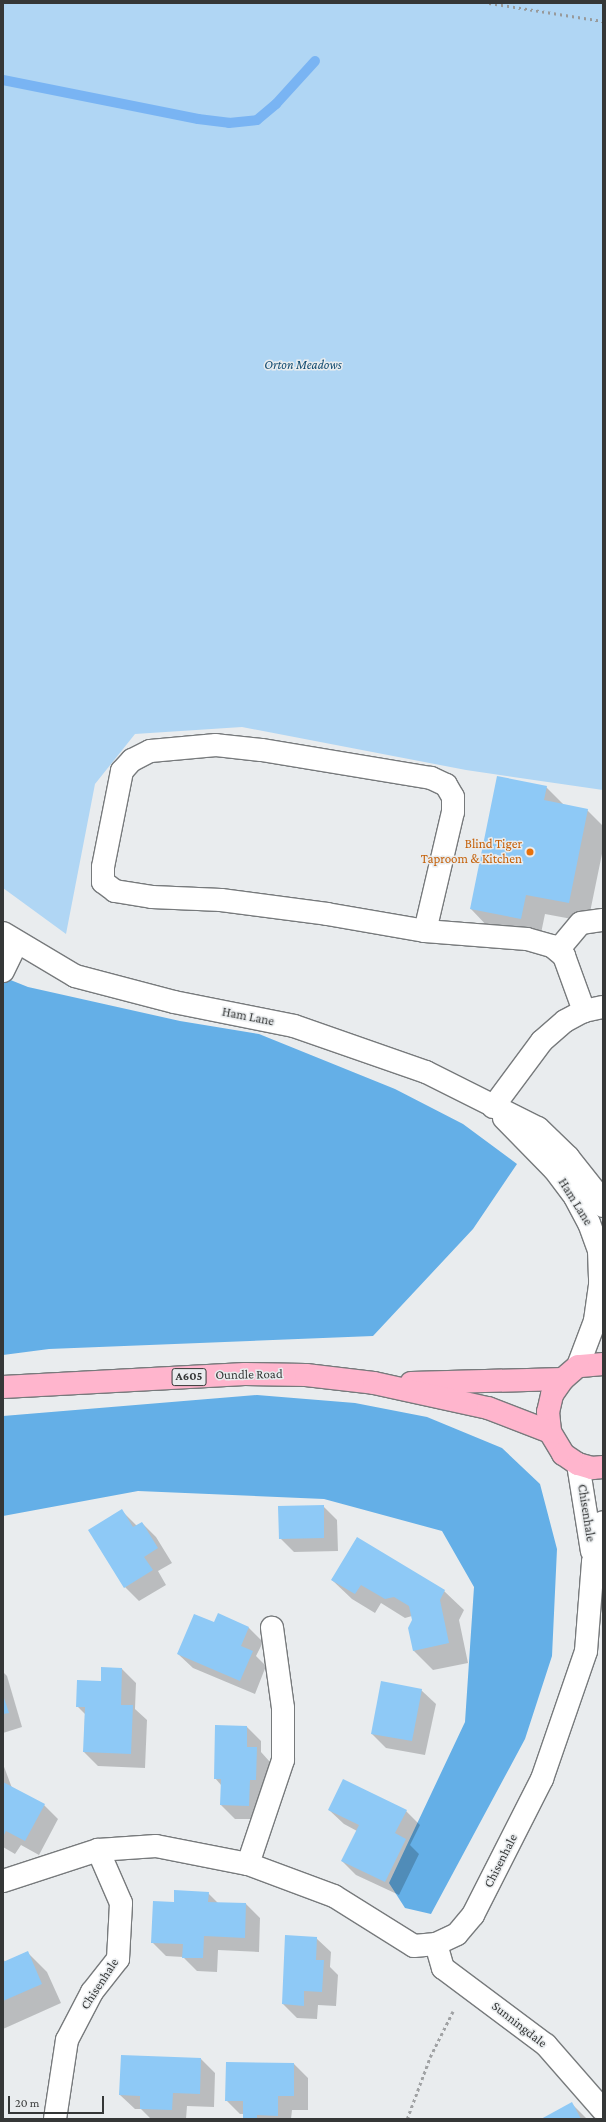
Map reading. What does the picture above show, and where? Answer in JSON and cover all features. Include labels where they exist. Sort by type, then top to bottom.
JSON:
[{"type":"main road","name":"Oundle Road","points":[[374,1383],[571,1372],[603,1364]]},
{"type":"main road","points":[[571,1372],[552,1394],[548,1412],[550,1432],[563,1454],[578,1464],[592,1468],[603,1467]]},
{"type":"main road","name":"Oundle Road","points":[[3,1387],[245,1374],[306,1375],[374,1383],[488,1408],[550,1432]]},
{"type":"street","points":[[425,931],[452,812],[453,797],[446,785],[431,778],[261,750],[216,746],[150,751],[132,760],[122,771],[103,867],[104,882],[115,891],[152,897],[251,904],[425,931],[527,939],[552,946],[558,950],[564,956],[594,1009],[565,1021],[542,1041],[493,1107]]},
{"type":"street","points":[[558,950],[581,923],[603,920]]},
{"type":"street","points":[[3,970],[10,938]]},
{"type":"street","name":"Ham Lane","points":[[10,938],[75,976],[174,1002],[294,1026],[426,1072],[493,1107],[538,1128],[568,1157],[598,1195],[603,1206]]},
{"type":"street","name":"Ham Lane","points":[[493,1107],[554,1169],[571,1192],[590,1223],[599,1250],[600,1285],[595,1321],[571,1372]]},
{"type":"street","name":"Chisenhale","points":[[578,1464],[593,1562]]},
{"type":"street","name":"Chisenhale","points":[[3,1881],[98,1850],[156,1846],[248,1864],[334,1896],[414,1946],[436,1944],[457,1934],[473,1916],[542,1779],[586,1651],[593,1562],[603,1522]]},
{"type":"street","points":[[248,1864],[283,1760],[283,1708],[272,1628]]},
{"type":"street","name":"Chisenhale","points":[[55,2119],[67,2040],[92,1992],[118,1959],[121,1903],[98,1850]]},
{"type":"street","name":"Sunningdale","points":[[436,1944],[443,1968],[546,2045],[603,2110]]},
{"type":"path","points":[[407,2119],[430,2057],[456,2004]]},
{"type":"green space","name":"Orton Meadows","points":[[3,3],[603,3],[603,790],[466,770],[242,727],[135,734],[95,784],[66,934],[3,888]]},
{"type":"shaded area","points":[[3,977],[28,987],[180,1021],[259,1034],[395,1089],[463,1124],[517,1164],[473,1229],[373,1336],[49,1349],[3,1355]]},
{"type":"shaded area","points":[[257,1395],[355,1403],[427,1417],[502,1448],[540,1484],[557,1549],[552,1656],[525,1739],[431,1914],[405,1908],[389,1883],[465,1722],[474,1587],[442,1531],[324,1499],[138,1491],[3,1516],[3,1416]]},
{"type":"building","name":"Blind Tiger Taproom & Kitchen","points":[[497,776],[547,786],[544,800],[588,809],[569,903],[526,895],[521,919],[470,909]]},
{"type":"building","points":[[324,1505],[324,1538],[279,1539],[278,1506]]},
{"type":"building","points":[[122,1509],[133,1527],[142,1522],[158,1548],[144,1557],[153,1570],[124,1588],[88,1530]]},
{"type":"building","points":[[357,1537],[445,1590],[440,1600],[449,1643],[413,1651],[408,1628],[412,1620],[409,1606],[394,1597],[385,1599],[361,1585],[355,1594],[331,1580]]},
{"type":"building","points":[[218,1613],[249,1627],[241,1646],[253,1651],[240,1681],[177,1654],[194,1614],[214,1622]]},
{"type":"building","points":[[101,1667],[122,1668],[121,1705],[133,1705],[131,1754],[83,1752],[85,1707],[76,1707],[77,1680],[101,1681]]},
{"type":"building","points":[[381,1681],[422,1689],[412,1741],[371,1734]]},
{"type":"building","points":[[3,1695],[9,1713],[3,1714]]},
{"type":"building","points":[[215,1725],[247,1726],[247,1747],[257,1747],[256,1780],[250,1780],[249,1806],[220,1805],[221,1779],[214,1779]]},
{"type":"building","points":[[343,1779],[407,1810],[395,1833],[406,1839],[385,1882],[341,1861],[359,1825],[328,1810]]},
{"type":"building","points":[[3,1782],[45,1804],[25,1841],[6,1831],[3,1837]]},
{"type":"building","points":[[174,1890],[209,1892],[208,1902],[246,1903],[245,1938],[204,1936],[203,1958],[182,1958],[183,1944],[151,1943],[153,1901],[174,1902]]},
{"type":"building","points":[[285,1935],[317,1937],[316,1960],[324,1960],[322,1992],[304,1991],[304,2006],[282,2004]]},
{"type":"building","points":[[28,1951],[42,1984],[3,2001],[3,1962]]},
{"type":"building","points":[[121,2055],[201,2058],[200,2094],[173,2093],[172,2110],[140,2109],[140,2096],[119,2095]]},
{"type":"building","points":[[226,2062],[294,2063],[294,2096],[278,2096],[278,2116],[257,2115],[257,2119],[243,2119],[243,2101],[225,2101]]},
{"type":"building","points":[[572,2102],[581,2119],[541,2119]]},
{"type":"waterway","points":[[3,80],[198,119],[229,123],[257,120],[276,104],[315,61]]},
{"type":"railway","points":[[489,3],[603,21]]},
{"type":"place","name":"Blind Tiger Taproom & Kitchen","points":[[530,852]]}]
